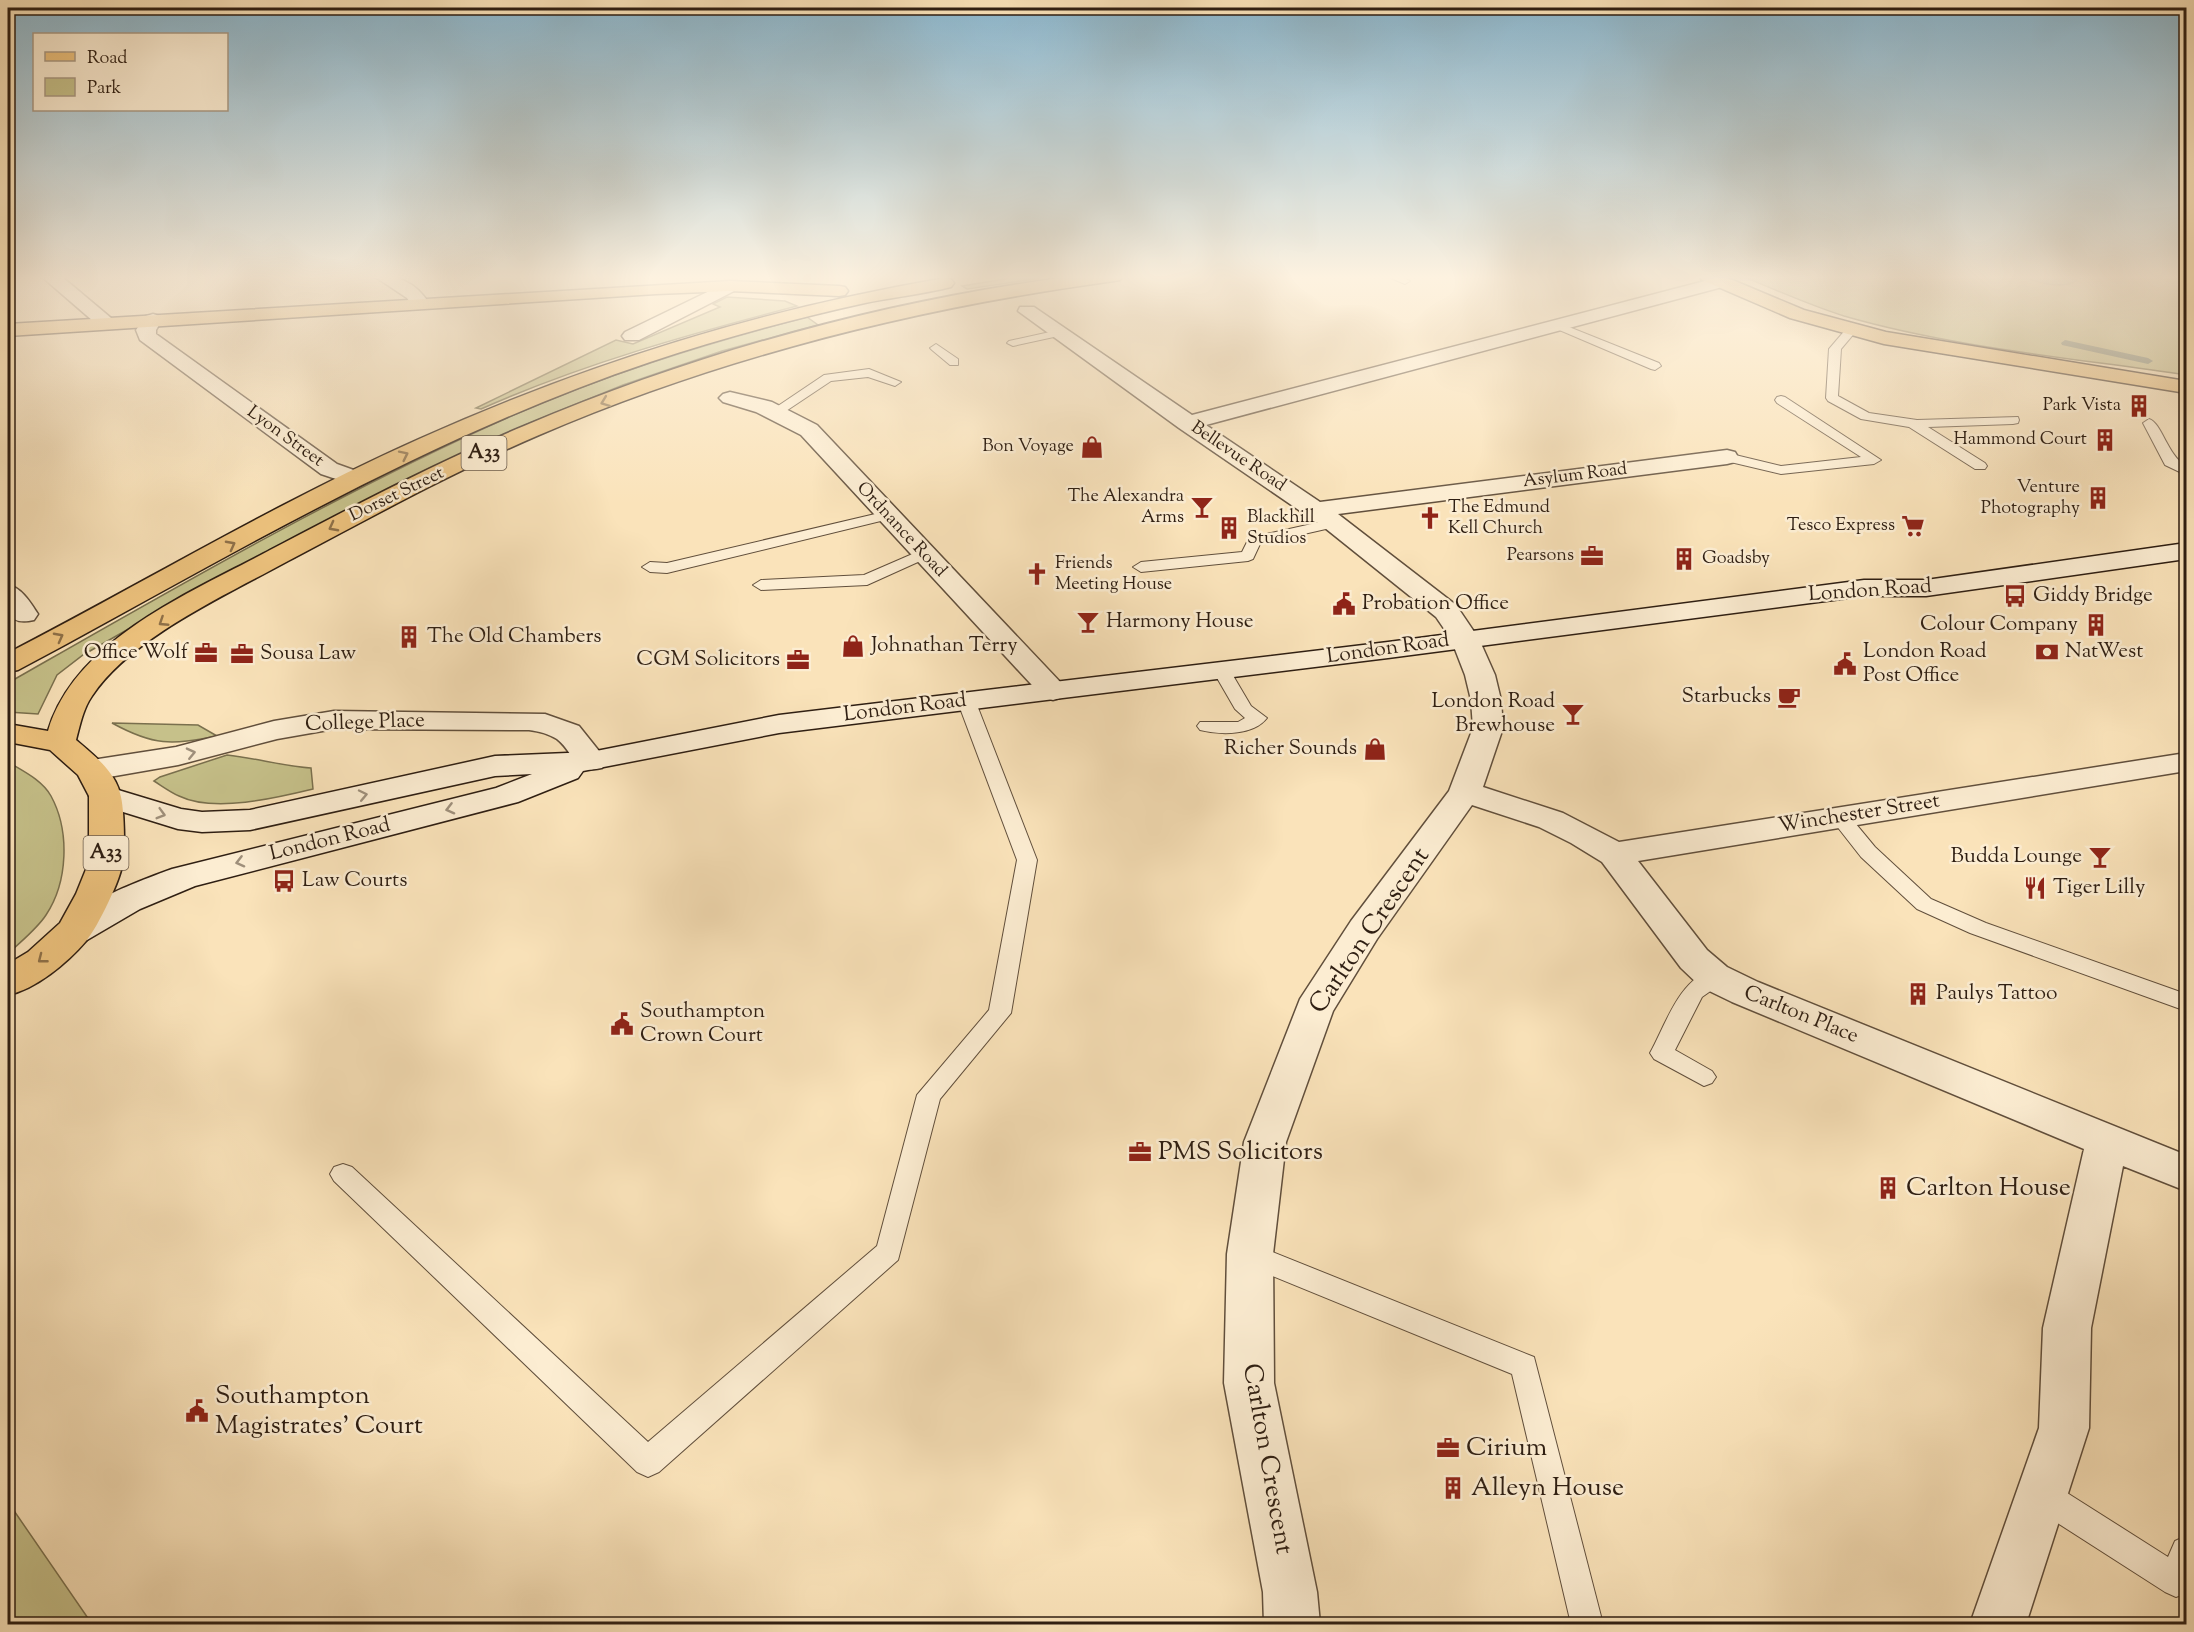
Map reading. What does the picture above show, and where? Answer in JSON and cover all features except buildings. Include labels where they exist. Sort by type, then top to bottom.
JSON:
[{"type":"main road","name":"Dorset Street","points":[[8,664],[354,478],[501,410],[659,352]]},
{"type":"main road","name":"Dorset Street","points":[[60,742],[76,696],[95,673],[119,651],[203,597],[384,499],[533,430],[668,378],[752,352]]},
{"type":"main road","points":[[1965,352],[2187,387]]},
{"type":"main road","points":[[8,733],[60,742],[99,783]]},
{"type":"main road","name":"A33","points":[[8,982],[41,961],[74,932],[94,894],[106,862],[99,783]]},
{"type":"street","name":"Lyon Street","points":[[169,352],[329,469],[354,478]]},
{"type":"street","name":"Bellevue Road","points":[[1086,352],[1325,517],[1446,611],[1465,639]]},
{"type":"street","points":[[1187,423],[1450,352]]},
{"type":"street","name":"Ordnance Road","points":[[730,398],[775,412],[809,430],[1053,692]]},
{"type":"street","name":"Asylum Road","points":[[1325,517],[1727,457]]},
{"type":"street","name":"London Road","points":[[99,783],[178,819],[225,822],[249,820],[495,766],[591,761],[744,730],[966,700],[1053,692],[1222,671],[1864,588],[1926,588],[2187,551]]},
{"type":"street","name":"Carlton Crescent","points":[[1292,1624],[1290,1592],[1249,1383],[1250,1254],[1265,1142],[1314,1009],[1364,930],[1465,792],[1488,728],[1480,675],[1465,639]]},
{"type":"street","name":"College Place","points":[[99,783],[178,756],[274,730],[334,720],[545,723],[568,733],[591,761]]},
{"type":"street","name":"London Road","points":[[74,932],[110,909],[138,895],[184,877],[507,795],[591,761]]},
{"type":"street","name":"Winchester Street","points":[[1614,854],[1839,816],[2187,762]]},
{"type":"street","name":"Carlton Place","points":[[1465,792],[1551,820],[1614,854],[1694,959],[1714,977],[1745,992],[2187,1173]]},
{"type":"street","points":[[1998,1624],[2064,1428],[2067,1328],[2107,1140]]},
{"type":"lane","points":[[943,352],[953,358]]},
{"type":"lane","points":[[1622,352],[1655,366]]},
{"type":"lane","points":[[1835,352],[1832,398],[1866,416],[1912,423],[2013,420]]},
{"type":"lane","points":[[775,412],[828,378],[869,373],[895,382]]},
{"type":"lane","points":[[1727,457],[1781,470],[1874,460],[1781,400]]},
{"type":"lane","points":[[1912,423],[1980,466]]},
{"type":"lane","points":[[2149,423],[2170,462],[2187,471]]},
{"type":"lane","points":[[650,567],[667,568],[888,515]]},
{"type":"lane","points":[[1141,567],[1248,556],[1254,541],[1325,517]]},
{"type":"lane","points":[[761,585],[867,580],[924,554]]},
{"type":"lane","points":[[1206,726],[1241,727],[1258,718],[1244,709],[1222,671]]},
{"type":"lane","points":[[343,1174],[648,1461],[889,1252],[929,1095],[1000,1013],[1027,860],[966,700]]},
{"type":"lane","points":[[1839,816],[1868,852],[1924,904],[1978,928],[2187,1003]]},
{"type":"lane","points":[[1704,1077],[1662,1053],[1694,992],[1714,977]]},
{"type":"lane","points":[[1250,1254],[1524,1366],[1587,1624]]},
{"type":"lane","points":[[2042,1495],[2176,1581],[2187,1552]]},
{"type":"green space","points":[[591,352],[633,352],[558,378],[481,409],[476,408]]},
{"type":"green space","points":[[683,352],[719,352],[623,385],[530,423],[391,487],[209,583],[83,655],[57,675],[38,714],[8,712],[8,683],[254,544],[379,479],[507,418],[617,374]]},
{"type":"green space","points":[[2022,352],[2186,352],[2186,375]]},
{"type":"green space","points":[[112,723],[198,725],[217,736],[163,742],[140,736]]},
{"type":"green space","points":[[227,755],[311,768],[313,789],[227,804],[193,801],[169,791],[154,781]]},
{"type":"green space","points":[[8,762],[26,772],[51,796],[61,825],[64,856],[59,887],[46,915],[8,954]]},
{"type":"green space","points":[[8,1502],[92,1624],[8,1624]]},
{"type":"waterway","points":[[2107,352],[2148,361]]},
{"type":"place","name":"Park Vista","points":[[2139,406]]},
{"type":"place","name":"Hammond Court","points":[[2105,440]]},
{"type":"place","name":"Bon Voyage","points":[[1092,447]]},
{"type":"place","name":"Venture Photography","points":[[2098,498]]},
{"type":"place","name":"The Alexandra Arms","points":[[1202,507]]},
{"type":"place","name":"The Edmund Kell Church","points":[[1430,518]]},
{"type":"place","name":"Tesco Express","points":[[1913,526]]},
{"type":"place","name":"Blackhill Studios","points":[[1229,528]]},
{"type":"place","name":"Pearsons","points":[[1592,556]]},
{"type":"place","name":"Goadsby","points":[[1684,559]]},
{"type":"place","name":"Friends Meeting House","points":[[1037,574]]},
{"type":"place","name":"Giddy Bridge","points":[[2015,596]]},
{"type":"place","name":"Probation Office","points":[[1344,604]]},
{"type":"place","name":"Harmony House","points":[[1088,622]]},
{"type":"place","name":"Colour Company","points":[[2096,625]]},
{"type":"place","name":"The Old Chambers","points":[[409,637]]},
{"type":"place","name":"Johnathan Terry","points":[[853,646]]},
{"type":"place","name":"NatWest","points":[[2047,652]]},
{"type":"place","name":"Office Wolf","points":[[206,653]]},
{"type":"place","name":"Sousa Law","points":[[242,654]]},
{"type":"place","name":"CGM Solicitors","points":[[798,660]]},
{"type":"place","name":"London Road Post Office","points":[[1845,664]]},
{"type":"place","name":"Starbucks","points":[[1789,697]]},
{"type":"place","name":"London Road Brewhouse","points":[[1573,714]]},
{"type":"place","name":"Richer Sounds","points":[[1375,749]]},
{"type":"place","name":"Budda Lounge","points":[[2100,857]]},
{"type":"place","name":"Law Courts","points":[[284,881]]},
{"type":"place","name":"Tiger Lilly","points":[[2035,888]]},
{"type":"place","name":"Paulys Tattoo","points":[[1918,994]]},
{"type":"place","name":"Southampton Crown Court","points":[[622,1024]]},
{"type":"place","name":"PMS Solicitors","points":[[1140,1152]]},
{"type":"place","name":"Carlton House","points":[[1888,1188]]},
{"type":"place","name":"Southampton Magistrates' Court","points":[[197,1411]]},
{"type":"place","name":"Cirium","points":[[1448,1448]]},
{"type":"place","name":"Alleyn House","points":[[1453,1488]]}]
